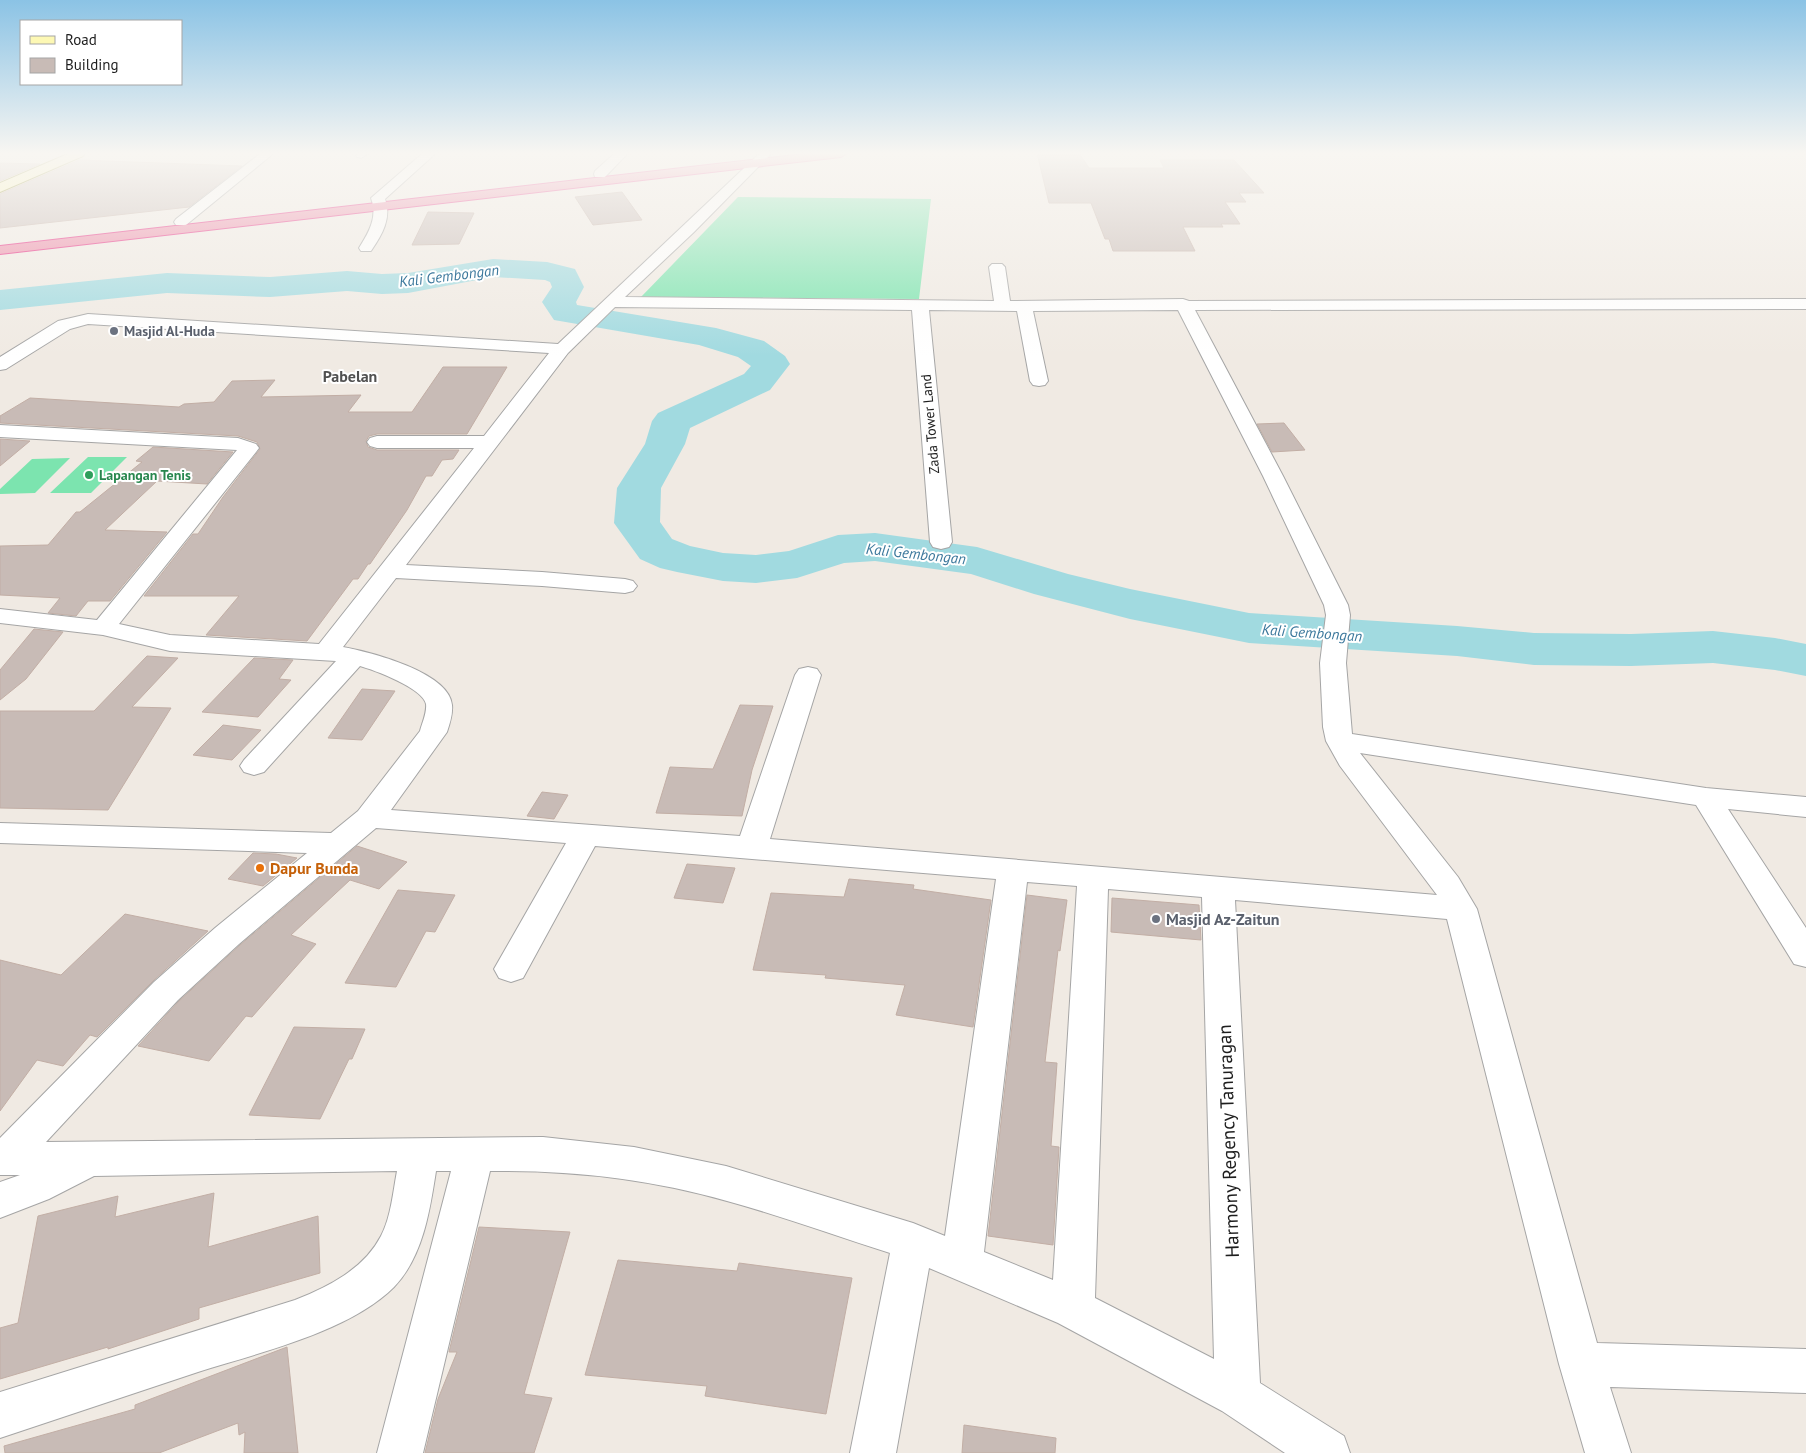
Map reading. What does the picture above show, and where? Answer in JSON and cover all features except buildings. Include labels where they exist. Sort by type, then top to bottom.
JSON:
[{"type":"highway","points":[[0,250],[221,221]]},
{"type":"highway","points":[[0,243],[181,222],[203,223]]},
{"type":"street","points":[[366,248],[380,221]]},
{"type":"street","points":[[254,766],[340,654],[389,571],[562,349],[697,221]]},
{"type":"street","points":[[997,267],[1003,306]]},
{"type":"street","points":[[1183,304],[1230,398],[1273,476],[1336,606],[1337,627],[1333,663],[1340,741],[1350,760],[1448,885],[1461,909],[1581,1364],[1608,1453]]},
{"type":"street","points":[[607,306],[1806,304]]},
{"type":"street","name":"Zada Tower Land","points":[[920,306],[941,542]]},
{"type":"street","points":[[1024,306],[1039,381]]},
{"type":"street","points":[[0,365],[64,325],[88,318],[562,349]]},
{"type":"street","points":[[0,431],[238,444],[249,448],[103,628]]},
{"type":"street","points":[[377,442],[490,442]]},
{"type":"street","points":[[389,571],[542,579],[625,586]]},
{"type":"street","points":[[0,616],[103,628],[170,643],[340,654],[369,660],[417,680],[431,690],[439,704],[433,732],[369,818],[227,936],[173,985],[3,1158]]},
{"type":"street","points":[[752,847],[808,675]]},
{"type":"street","points":[[1340,741],[1706,797],[1806,807]]},
{"type":"street","points":[[1706,797],[1806,955]]},
{"type":"street","points":[[369,818],[585,836],[752,847],[1461,909]]},
{"type":"street","points":[[0,833],[339,844]]},
{"type":"street","points":[[511,969],[585,836]]},
{"type":"street","points":[[962,1264],[1014,869]]},
{"type":"street","points":[[1073,1309],[1093,876]]},
{"type":"street","name":"Harmony Regency Tanuragan","points":[[1218,888],[1238,1395]]},
{"type":"street","points":[[400,1453],[475,1154]]},
{"type":"street","points":[[3,1158],[90,1159],[543,1154],[634,1164],[726,1183],[913,1242],[1073,1309],[1238,1395],[1327,1453]]},
{"type":"street","points":[[0,1415],[290,1321],[353,1294],[382,1271],[400,1240],[407,1220],[419,1155]]},
{"type":"street","points":[[0,1200],[35,1187],[90,1159]]},
{"type":"street","points":[[873,1453],[913,1242]]},
{"type":"street","points":[[1581,1364],[1806,1371]]},
{"type":"green space","points":[[715,221],[928,221],[919,299],[641,297]]},
{"type":"green space","name":"Lapangan Tenis","points":[[88,457],[127,457],[91,493],[50,493]]},
{"type":"green space","name":"Lapangan Tenis","points":[[70,458],[35,493],[0,494],[0,489],[32,459]]},
{"type":"waterway","name":"Kali Gembongan","points":[[0,300],[167,283],[270,287],[347,281],[382,284],[408,283],[493,268],[547,271],[564,276],[568,287],[559,302],[566,313],[704,335],[751,349],[772,364],[757,382],[672,421],[665,444],[639,488],[637,523],[656,549],[677,558],[723,567],[756,569],[797,564],[838,549],[875,547],[977,561],[1051,584],[1130,604],[1249,628],[1457,641],[1534,649],[1631,650],[1713,647],[1775,654],[1806,660]]},
{"type":"place","name":"Masjid Al-Huda","points":[[114,331]]},
{"type":"place","name":"Lapangan Tenis","points":[[89,475]]},
{"type":"place","name":"Dapur Bunda","points":[[260,868]]},
{"type":"place","name":"Masjid Az-Zaitun","points":[[1156,919]]},
{"type":"district","name":"Pabelan","points":[[350,376]]}]
